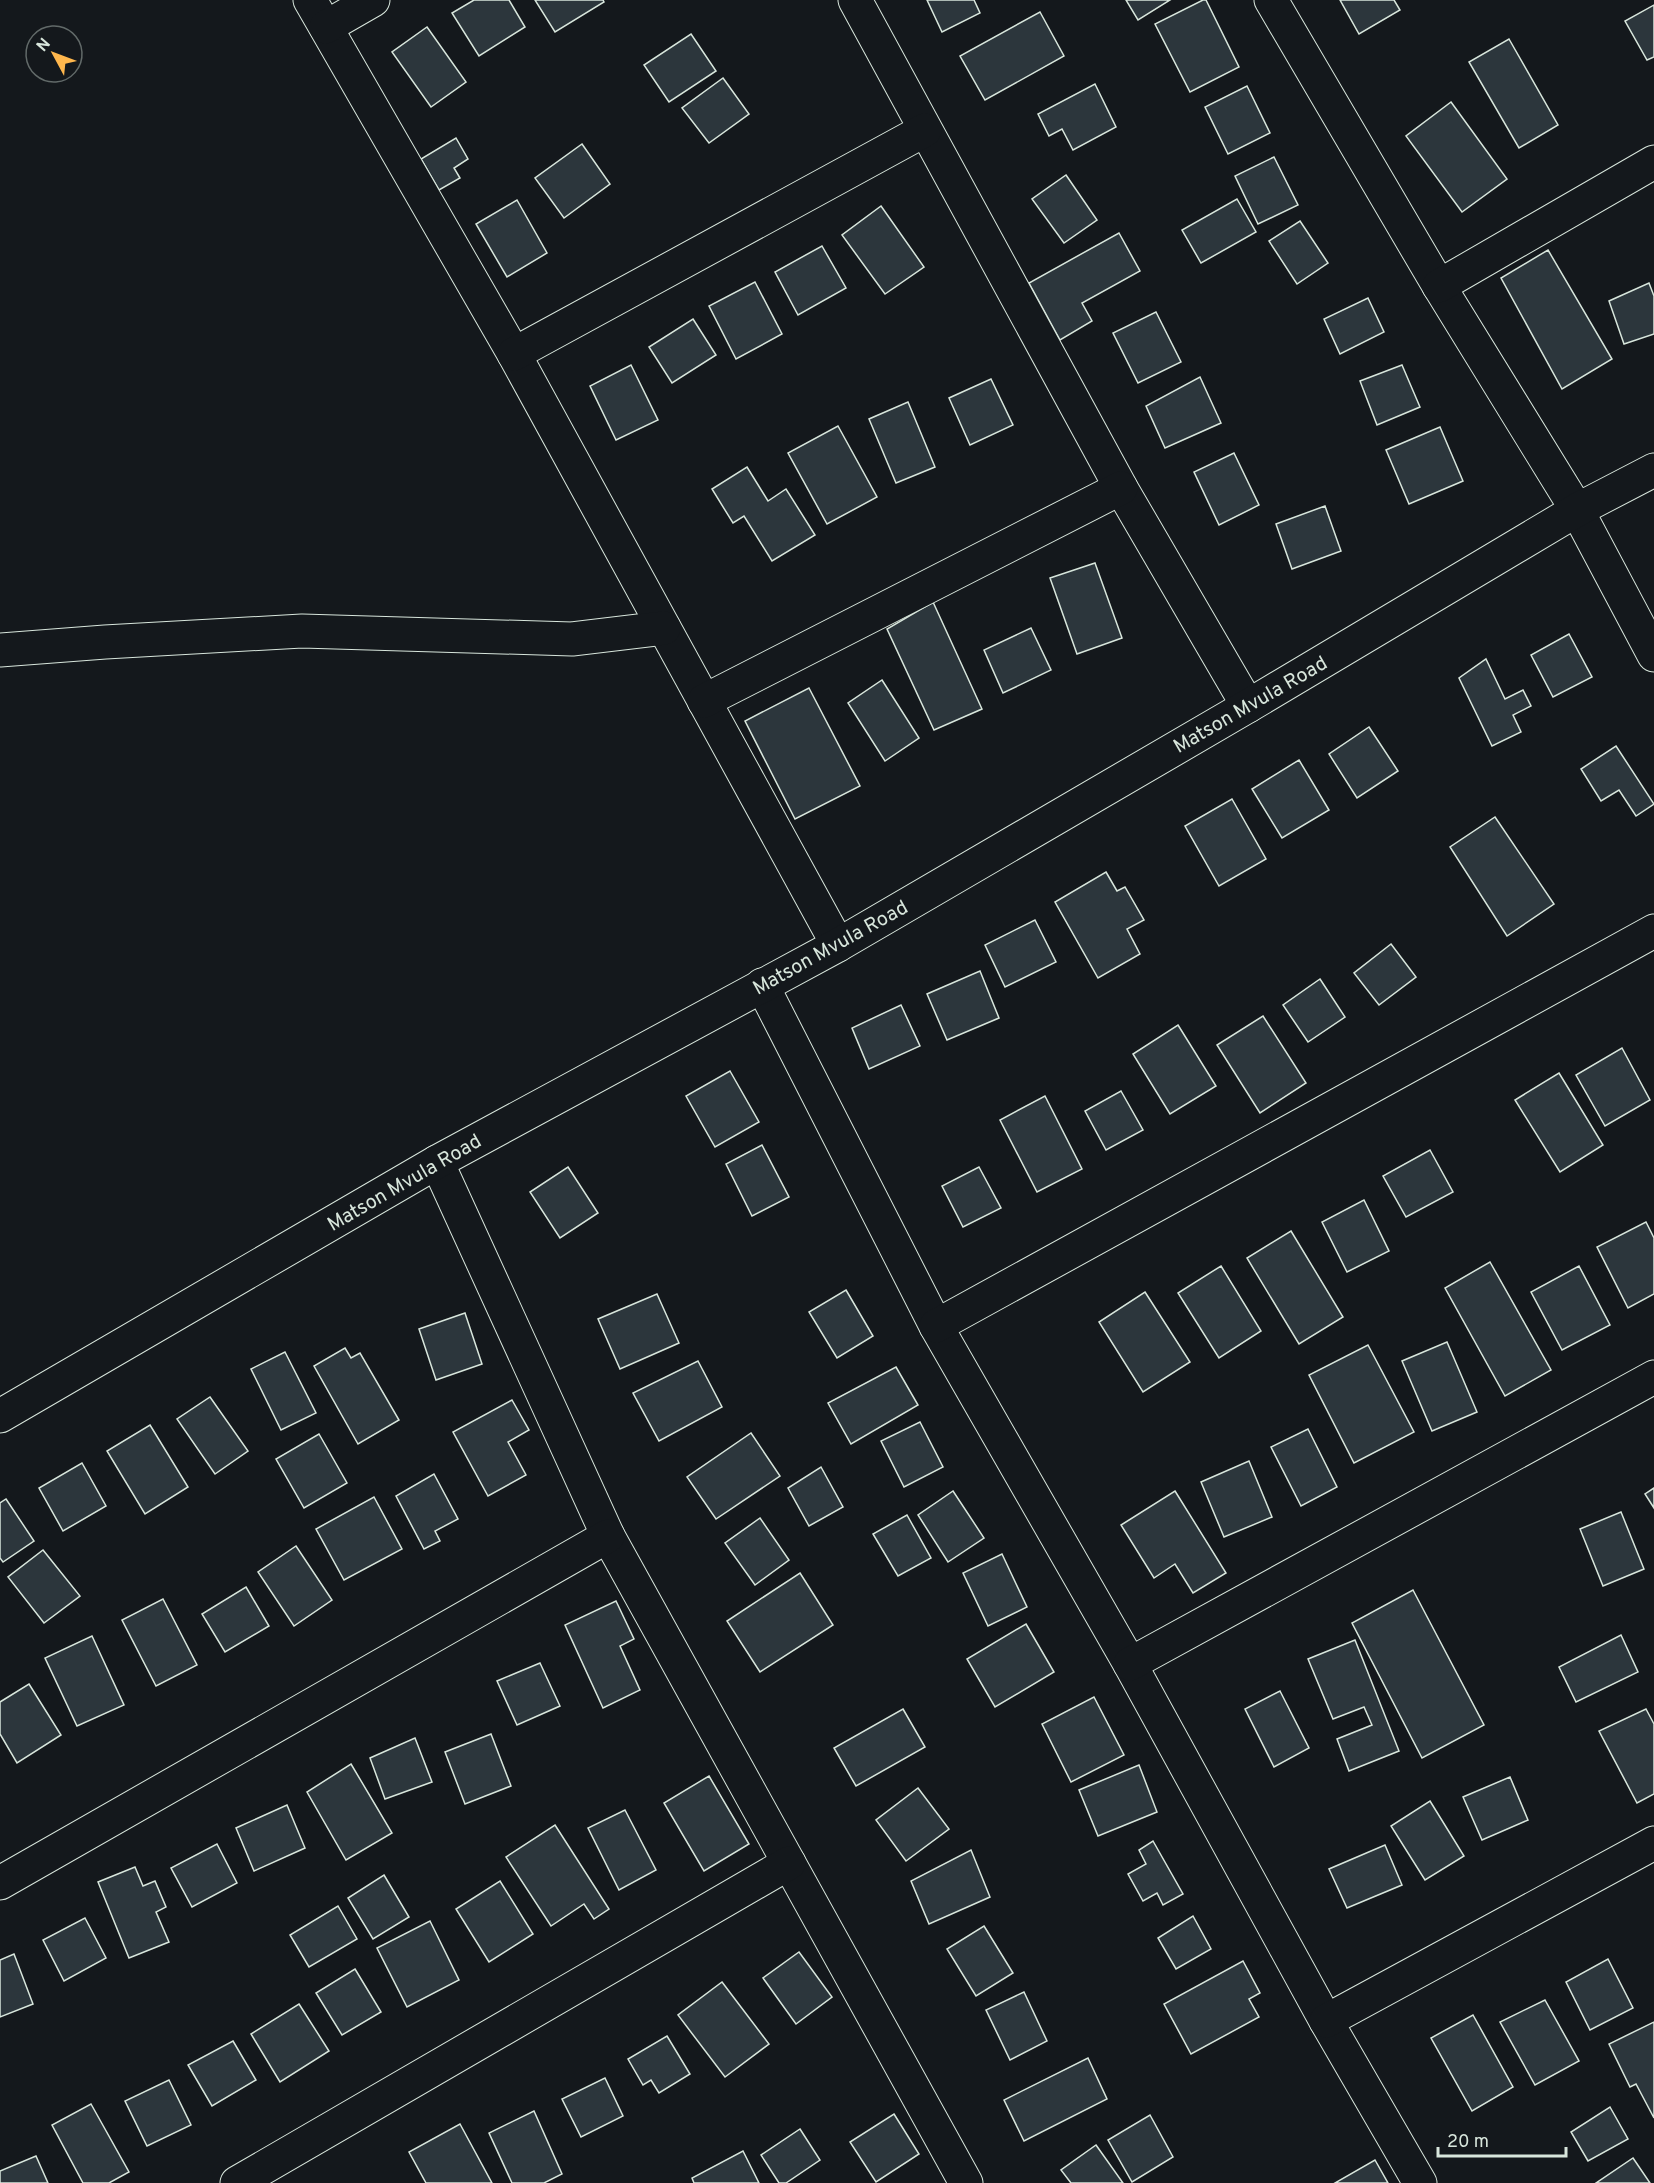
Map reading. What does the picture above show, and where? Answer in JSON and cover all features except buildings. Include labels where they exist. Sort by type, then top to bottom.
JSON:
[{"type":"street","points":[[373,0],[318,13],[514,354],[838,945]]},
{"type":"street","points":[[855,0],[1121,488],[1248,706]]},
{"type":"street","points":[[1271,0],[1439,286],[1577,510],[1653,650]]},
{"type":"street","points":[[514,354],[925,130]]},
{"type":"street","points":[[1439,286],[1654,162]]},
{"type":"street","name":"Matson Mvula Road","points":[[0,1416],[437,1162],[838,945],[1248,706],[1577,510],[1654,470]]},
{"type":"street","points":[[704,700],[1121,488]]},
{"type":"street","points":[[0,650],[302,632],[572,639],[664,628]]},
{"type":"street","points":[[936,1326],[1654,931]]},
{"type":"street","points":[[762,985],[936,1326],[1130,1664],[1326,2021],[1420,2183]]},
{"type":"street","points":[[437,1162],[608,1536],[966,2183]]},
{"type":"street","points":[[1130,1664],[1654,1377]]},
{"type":"street","points":[[0,1883],[608,1536]]},
{"type":"street","points":[[1326,2021],[1654,1843]]},
{"type":"street","points":[[237,2183],[789,1863]]}]
